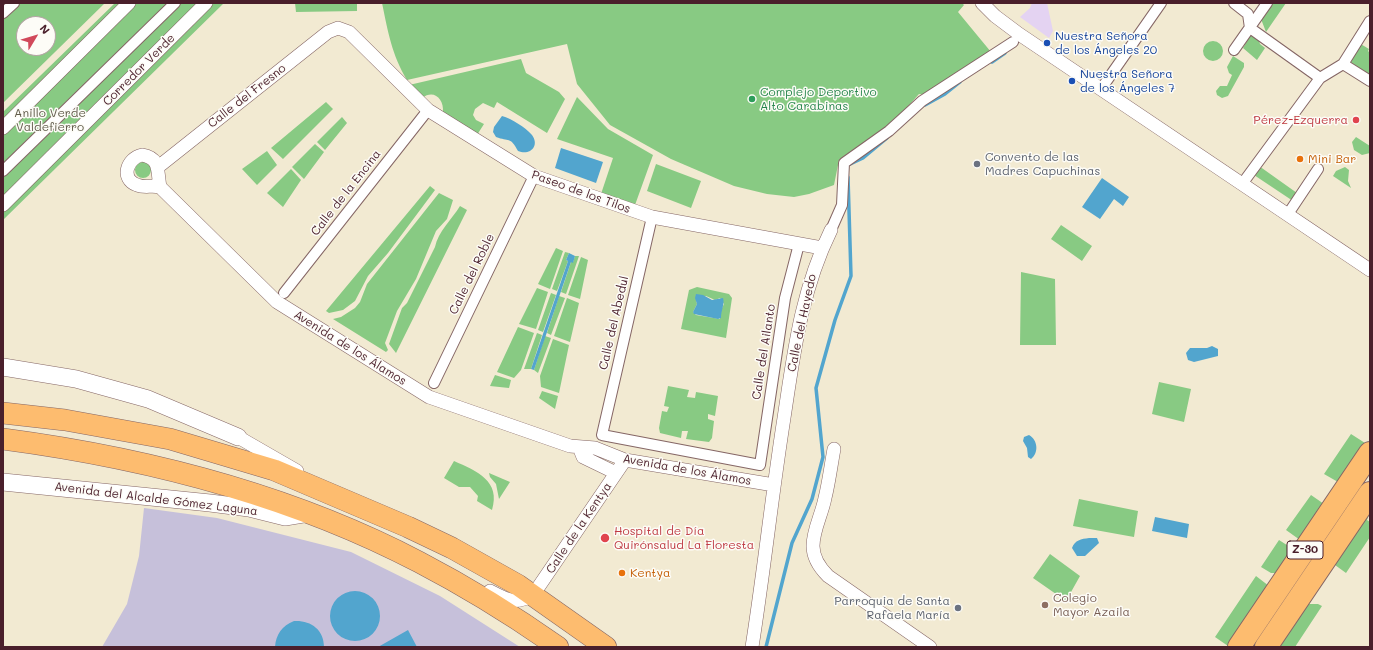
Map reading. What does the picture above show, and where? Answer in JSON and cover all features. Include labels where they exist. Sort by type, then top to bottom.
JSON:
[{"type":"highway","name":"Z-30","points":[[1239,647],[1370,453]]},
{"type":"highway","name":"Z-30","points":[[1266,647],[1370,493]]},
{"type":"main road","points":[[3,413],[65,420],[170,439],[274,470],[351,502],[452,548],[533,595],[606,647]]},
{"type":"main road","name":"Avenida del Alcalde Gómez Laguna","points":[[3,438],[72,448],[142,462],[226,484],[309,513],[375,541],[445,576],[523,623],[558,647]]},
{"type":"street","points":[[3,13],[14,3]]},
{"type":"street","points":[[3,128],[129,3]]},
{"type":"street","name":"Corredor Verde","points":[[3,171],[175,3]]},
{"type":"street","name":"Corredor Verde","points":[[3,205],[206,3]]},
{"type":"street","points":[[982,3],[1004,23],[1370,270]]},
{"type":"street","points":[[1102,89],[1161,3]]},
{"type":"street","points":[[1234,3],[1248,14],[1250,28],[1320,78]]},
{"type":"street","points":[[1234,50],[1267,3]]},
{"type":"street","points":[[1242,184],[1320,78],[1343,64],[1370,21]]},
{"type":"street","name":"Paseo de los Tilos","points":[[338,28],[349,32],[428,110],[534,176],[652,217],[822,248]]},
{"type":"street","name":"Calle del Fresno","points":[[158,167],[328,32],[338,28]]},
{"type":"street","name":"Calle del Hayedo","points":[[752,647],[774,485],[798,328],[811,276],[842,205],[844,163],[889,131],[922,101],[1013,42]]},
{"type":"street","points":[[1343,64],[1370,81]]},
{"type":"street","name":"Calle de la Encina","points":[[284,293],[428,110]]},
{"type":"street","points":[[142,155],[152,158],[158,167],[160,187],[137,185],[133,183],[128,174],[127,168],[132,159],[142,155]]},
{"type":"street","points":[[1288,214],[1318,169]]},
{"type":"street","name":"Calle del Roble","points":[[434,383],[534,176]]},
{"type":"street","name":"Avenida de los Álamos","points":[[160,187],[277,302],[429,397],[570,446],[595,448],[625,460],[774,485]]},
{"type":"street","name":"Calle del Abedul","points":[[652,217],[602,435],[760,465]]},
{"type":"street","name":"Calle del Ailanto","points":[[760,465],[786,298],[800,244]]},
{"type":"street","points":[[3,367],[76,379],[148,399],[238,437],[351,502]]},
{"type":"street","name":"Avenida de los Álamos","points":[[579,447],[582,457],[616,473]]},
{"type":"street","points":[[834,449],[825,498],[814,538],[813,547],[817,561],[828,576],[930,647]]},
{"type":"street","name":"Calle de la Kentya","points":[[533,595],[625,460]]},
{"type":"street","name":"Avenida del Alcalde Gómez Laguna","points":[[3,482],[210,503],[249,508],[285,517],[309,513]]},
{"type":"street","name":"Avenida del Alcalde Gómez Laguna","points":[[445,576],[457,574],[463,576],[507,600],[518,600],[533,595]]},
{"type":"shaded area","points":[[1032,3],[1047,3],[1053,31],[1049,38],[1020,17],[1030,8]]},
{"type":"shaded area","points":[[144,508],[217,518],[351,552],[440,596],[520,647],[102,647],[127,604],[139,556]]},
{"type":"green space","points":[[19,3],[105,3],[56,51],[56,16],[16,16],[16,56],[51,56],[3,103],[3,19]]},
{"type":"green space","name":"Anillo Verde Valdefierro","points":[[115,3],[224,3],[3,220],[3,112]]},
{"type":"green space","points":[[295,3],[357,3],[357,11],[296,12]]},
{"type":"green space","name":"Complejo Deportivo Alto Carabinas","points":[[382,3],[962,3],[964,5],[958,12],[991,52],[926,95],[919,94],[901,114],[882,130],[839,160],[834,185],[809,194],[794,197],[767,194],[734,186],[671,159],[610,125],[577,84],[567,44],[407,80],[394,52]]},
{"type":"green space","points":[[1271,3],[1286,3],[1266,32],[1261,19]]},
{"type":"green space","points":[[1251,34],[1258,38],[1260,44],[1265,48],[1257,60],[1243,48]]},
{"type":"green space","points":[[1213,41],[1220,44],[1223,51],[1220,58],[1213,61],[1206,58],[1203,51],[1206,44]]},
{"type":"green space","points":[[1359,43],[1369,49],[1370,77],[1353,66],[1351,62]]},
{"type":"green space","points":[[1233,56],[1244,63],[1244,67],[1228,96],[1222,98],[1217,95],[1216,91],[1220,86],[1227,86],[1232,75],[1229,73],[1227,67]]},
{"type":"green space","points":[[521,59],[526,73],[559,92],[565,99],[547,133],[497,102],[494,108],[483,103],[475,109],[473,115],[476,120],[484,124],[477,135],[443,112],[440,99],[434,95],[426,95],[422,98],[409,85]]},
{"type":"green space","points":[[577,97],[608,129],[653,155],[635,205],[601,194],[613,158],[557,139]]},
{"type":"green space","points":[[326,102],[333,109],[283,159],[271,148]]},
{"type":"green space","points":[[342,117],[347,123],[325,150],[317,142]]},
{"type":"green space","points":[[1356,137],[1370,146],[1370,153],[1362,155],[1354,150],[1352,142]]},
{"type":"green space","points":[[315,144],[324,152],[304,179],[292,167]]},
{"type":"green space","points":[[267,151],[277,165],[257,185],[242,169]]},
{"type":"green space","points":[[140,162],[146,162],[151,167],[149,176],[146,178],[140,178],[135,173],[135,167]]},
{"type":"green space","points":[[656,164],[701,181],[691,208],[647,191]]},
{"type":"green space","points":[[1259,166],[1297,193],[1293,201],[1254,175]]},
{"type":"green space","points":[[1345,167],[1349,170],[1348,181],[1351,188],[1333,176],[1336,171]]},
{"type":"green space","points":[[291,169],[301,180],[283,207],[267,193]]},
{"type":"green space","points":[[430,186],[435,190],[388,253],[368,276],[355,301],[343,310],[329,313],[326,311]]},
{"type":"green space","points":[[439,193],[453,200],[447,219],[436,231],[416,279],[397,311],[385,343],[388,350],[386,352],[333,319],[341,317],[355,308],[360,302],[367,284]]},
{"type":"green space","points":[[460,206],[467,210],[396,353],[389,344],[402,308],[407,303],[439,236]]},
{"type":"green space","points":[[1061,225],[1092,246],[1082,261],[1051,239]]},
{"type":"green space","points":[[556,248],[563,251],[550,289],[538,284]]},
{"type":"green space","points":[[565,252],[569,253],[566,260],[568,261],[557,291],[552,289]]},
{"type":"green space","points":[[575,256],[579,256],[566,294],[561,292],[571,262],[573,262]]},
{"type":"green space","points":[[581,257],[588,260],[580,299],[568,295]]},
{"type":"green space","points":[[1021,272],[1055,279],[1056,345],[1020,345]]},
{"type":"green space","points":[[697,287],[729,294],[732,298],[726,338],[681,329],[689,290]],"holes":[[[706,296],[715,300],[720,298],[724,304],[720,312],[720,319],[696,315],[693,312],[697,304],[696,300]]]},
{"type":"green space","points":[[537,288],[548,292],[536,329],[519,324]]},
{"type":"green space","points":[[551,293],[556,295],[543,332],[538,330]]},
{"type":"green space","points":[[559,296],[565,298],[551,335],[547,333]]},
{"type":"green space","points":[[567,298],[579,303],[570,342],[554,336]]},
{"type":"green space","points":[[518,327],[534,333],[521,370],[514,378],[497,372]]},
{"type":"green space","points":[[537,333],[542,335],[531,369],[524,369]]},
{"type":"green space","points":[[545,336],[551,338],[538,373],[534,370]]},
{"type":"green space","points":[[553,339],[569,345],[559,393],[541,387],[540,376]]},
{"type":"green space","points":[[495,375],[511,380],[509,388],[490,386]]},
{"type":"green space","points":[[1159,382],[1191,389],[1184,422],[1152,414]]},
{"type":"green space","points":[[668,386],[689,390],[687,397],[695,398],[696,392],[718,396],[715,416],[708,414],[708,419],[714,421],[712,438],[709,442],[686,439],[688,431],[682,431],[681,438],[660,433],[659,428],[662,411],[667,412],[669,407],[664,406]]},
{"type":"green space","points":[[542,391],[558,396],[555,409],[539,398]]},
{"type":"green space","points":[[1351,434],[1365,443],[1338,482],[1324,474]]},
{"type":"green space","points":[[454,461],[479,473],[490,484],[494,500],[492,510],[477,501],[478,496],[470,487],[459,487],[444,478]]},
{"type":"green space","points":[[489,473],[510,482],[499,499],[496,484],[490,477]]},
{"type":"green space","points":[[1311,495],[1324,504],[1300,540],[1286,530]]},
{"type":"green space","points":[[1079,499],[1138,511],[1134,537],[1073,526]]},
{"type":"green space","points":[[1370,512],[1367,520],[1370,522],[1370,537],[1346,573],[1335,565]]},
{"type":"green space","points":[[1279,540],[1293,549],[1276,573],[1271,573],[1261,567]]},
{"type":"green space","points":[[1050,554],[1080,576],[1066,601],[1033,578]]},
{"type":"green space","points":[[1256,576],[1269,586],[1228,646],[1215,637]]},
{"type":"green space","points":[[1308,604],[1318,604],[1322,606],[1295,647],[1279,647]]},
{"type":"water","points":[[502,116],[526,129],[532,135],[535,143],[530,151],[518,151],[511,141],[496,137],[493,132],[494,127]]},
{"type":"water","points":[[561,148],[603,162],[596,183],[555,168]]},
{"type":"water","points":[[1102,178],[1129,197],[1123,206],[1114,199],[1100,219],[1082,207]]},
{"type":"water","points":[[569,253],[575,256],[573,263],[571,262],[534,370],[531,369],[568,261],[566,260]]},
{"type":"water","points":[[696,294],[703,295],[712,300],[723,298],[724,303],[721,318],[718,319],[694,314],[693,312],[697,304],[695,298]]},
{"type":"water","points":[[1212,346],[1218,349],[1218,356],[1194,362],[1188,360],[1186,353],[1190,348],[1207,348]]},
{"type":"water","points":[[1029,435],[1036,443],[1036,450],[1031,459],[1028,457],[1027,448],[1023,441],[1024,437]]},
{"type":"water","points":[[1155,517],[1189,524],[1187,538],[1152,531]]},
{"type":"water","points":[[1097,538],[1099,543],[1085,556],[1077,556],[1072,548],[1073,545],[1079,540]]},
{"type":"water","points":[[355,591],[364,593],[375,602],[380,616],[378,625],[369,636],[355,641],[346,639],[335,630],[330,616],[332,607],[341,596]]},
{"type":"water","points":[[294,621],[305,622],[315,627],[322,635],[324,647],[275,647],[280,631],[286,625]]},
{"type":"water","points":[[408,630],[417,647],[378,647]]},
{"type":"waterway","points":[[992,62],[1005,53]]},
{"type":"waterway","points":[[925,105],[945,94],[960,82]]},
{"type":"waterway","points":[[848,165],[863,158],[887,138]]},
{"type":"waterway","points":[[766,647],[792,543],[812,499],[823,457],[816,388],[835,320],[851,276],[848,177]]},
{"type":"place","name":"Nuestra Señora de los Ángeles 20","points":[[1047,43]]},
{"type":"place","name":"Nuestra Señora de los Ángeles 7","points":[[1072,81]]},
{"type":"place","name":"Complejo Deportivo Alto Carabinas","points":[[752,99]]},
{"type":"place","name":"Pérez-Ezquerra","points":[[1356,120]]},
{"type":"place","name":"Mini Bar","points":[[1300,159]]},
{"type":"place","name":"Convento de las Madres Capuchinas","points":[[977,164]]},
{"type":"place","name":"Hospital de Día Quirónsalud La Floresta","points":[[605,538]]},
{"type":"place","name":"Kentya","points":[[622,573]]},
{"type":"place","name":"Colegio Mayor Azaila","points":[[1045,605]]},
{"type":"place","name":"Parroquia de Santa Rafaela María","points":[[958,608]]}]
